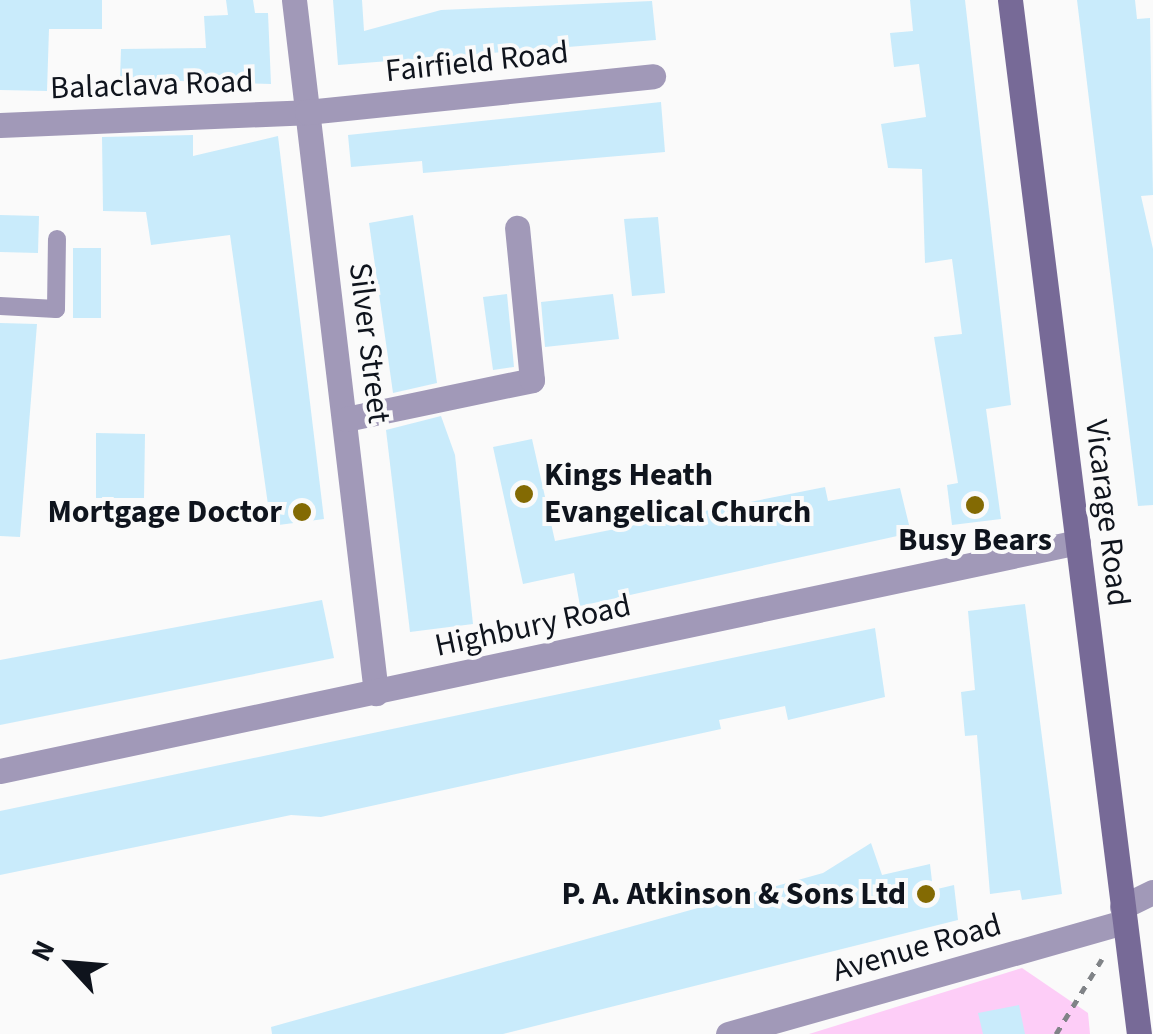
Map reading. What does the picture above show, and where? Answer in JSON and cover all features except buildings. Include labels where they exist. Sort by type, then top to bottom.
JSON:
[{"type":"main road","name":"Vicarage Road","points":[[1010,0],[1140,1034]]},
{"type":"street","name":"Silver Street","points":[[294,0],[376,694]]},
{"type":"street","name":"Fairfield Road","points":[[307,112],[653,76]]},
{"type":"street","name":"Balaclava Road","points":[[0,125],[307,112]]},
{"type":"street","points":[[346,419],[532,380],[517,228]]},
{"type":"street","name":"Highbury Road","points":[[0,770],[376,694],[1078,542]]},
{"type":"street","name":"Avenue Road","points":[[728,1034],[1123,914],[1153,892]]},
{"type":"lane","points":[[0,306],[56,308],[57,239]]},
{"type":"path","points":[[1056,1034],[1123,914]]},
{"type":"shaded area","points":[[1022,968],[1088,1013],[1090,1034],[809,1034]]},
{"type":"place","name":"Kings Heath Evangelical Church","points":[[524,494]]},
{"type":"place","name":"Busy Bears","points":[[975,505]]},
{"type":"place","name":"Mortgage Doctor","points":[[302,512]]},
{"type":"place","name":"P. A. Atkinson & Sons Ltd","points":[[926,894]]}]
